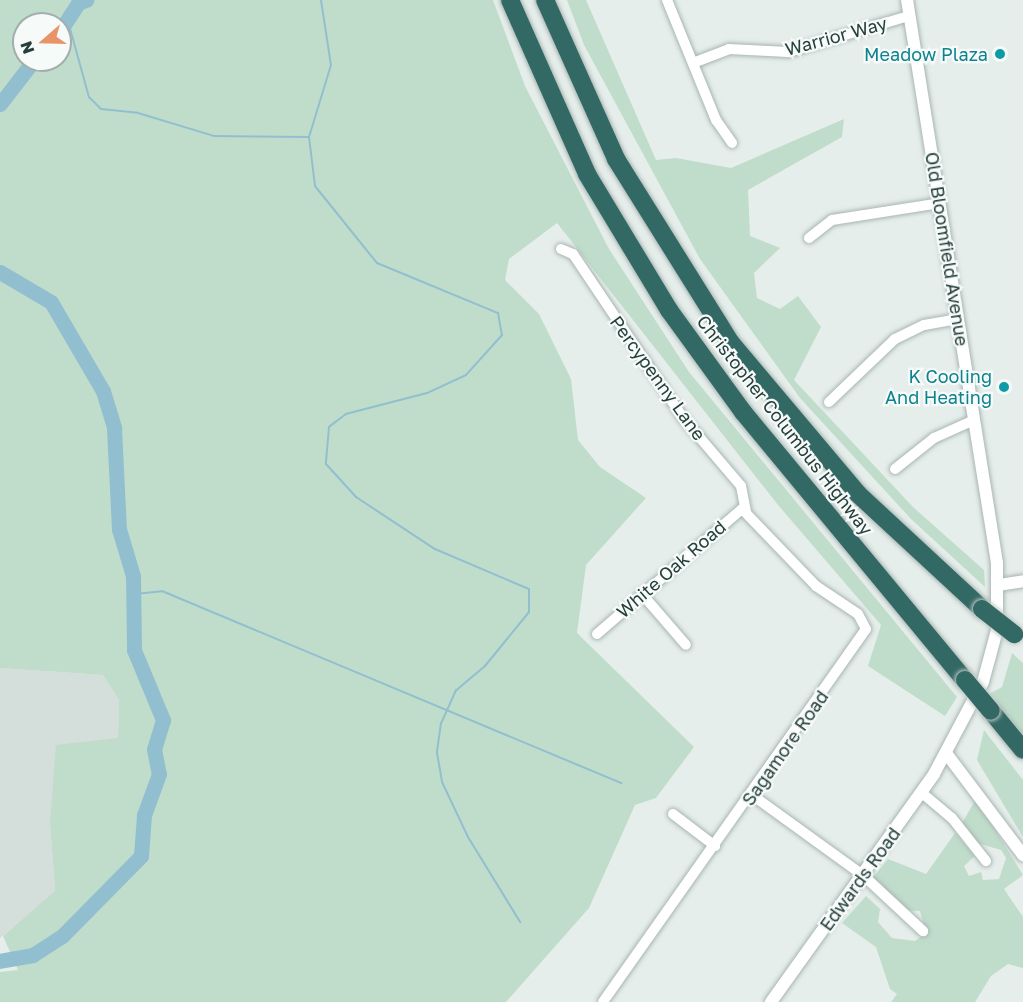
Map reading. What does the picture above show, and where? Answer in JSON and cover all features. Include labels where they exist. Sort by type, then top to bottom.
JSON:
[{"type":"highway","name":"Christopher Columbus Highway","points":[[510,0],[587,174],[687,336],[1023,750]]},
{"type":"highway","name":"Christopher Columbus Highway","points":[[545,0],[621,168],[731,343],[858,494],[982,609],[1018,638]]},
{"type":"street","points":[[667,0],[716,120],[732,143]]},
{"type":"street","name":"Old Bloomfield Avenue","points":[[907,0],[999,585],[992,655],[946,753]]},
{"type":"street","name":"Warrior Way","points":[[693,63],[729,50],[788,52],[909,16]]},
{"type":"street","points":[[809,238],[832,220],[940,203]]},
{"type":"street","name":"Percypenny Lane","points":[[561,249],[573,254],[684,419],[741,486],[746,512]]},
{"type":"street","points":[[829,402],[895,339],[924,325],[957,318]]},
{"type":"street","points":[[895,469],[934,438],[974,420]]},
{"type":"street","name":"White Oak Road","points":[[597,634],[729,518],[742,509],[746,512]]},
{"type":"street","name":"Sagamore Road","points":[[603,1002],[752,795],[866,629],[858,614],[816,586],[746,512]]},
{"type":"street","points":[[999,585],[1023,581]]},
{"type":"street","points":[[642,594],[686,645]]},
{"type":"street","points":[[946,753],[1023,855]]},
{"type":"street","name":"Edwards Road","points":[[771,1002],[864,876],[922,793],[946,753]]},
{"type":"street","points":[[922,793],[952,818],[986,861]]},
{"type":"street","points":[[752,795],[864,876],[923,931]]},
{"type":"street","points":[[673,814],[715,846]]},
{"type":"shaded area","points":[[0,668],[103,675],[119,700],[118,738],[50,824],[55,892],[0,938]]},
{"type":"green space","points":[[0,0],[493,0],[525,86],[609,249],[689,372],[957,697],[945,716],[868,666],[881,625],[778,505],[557,223],[509,259],[505,280],[539,314],[571,379],[578,440],[600,467],[646,498],[586,565],[577,633],[694,747],[656,798],[635,805],[589,908],[506,1002],[0,1002],[0,972],[18,970],[3,936],[55,891],[50,824],[56,745],[118,738],[119,700],[103,675],[0,668]]},
{"type":"green space","points":[[567,0],[586,0],[656,160],[676,158],[731,168],[844,119],[842,137],[748,190],[750,236],[780,248],[754,273],[757,298],[780,309],[798,296],[821,327],[794,380],[913,507],[984,570],[985,587],[911,519],[800,398],[700,259],[584,45]]},
{"type":"green space","points":[[1012,653],[1023,663],[1023,734],[989,694],[1002,687]]},
{"type":"green space","points":[[984,730],[1023,780],[1023,837],[977,760]]},
{"type":"green space","points":[[976,799],[1023,875],[1004,889],[1023,917],[1023,968],[1008,964],[991,976],[975,1002],[891,1002],[897,994],[890,989],[876,947],[842,923],[866,896],[880,909],[878,922],[892,938],[915,941],[926,933],[920,911],[896,910],[871,880],[888,859],[926,874],[955,833],[975,856],[964,866],[969,876],[981,872],[983,880],[999,879],[1006,858],[1001,850],[974,842],[962,823]]},
{"type":"waterway","points":[[72,12],[78,3],[86,0]]},
{"type":"waterway","points":[[321,0],[331,65],[309,137],[315,186],[377,263],[498,313],[502,335],[466,375],[427,393],[346,414],[329,427],[326,464],[356,497],[435,549],[529,589],[529,612],[485,666],[456,690],[441,723],[437,753],[442,782],[468,837],[520,922]]},
{"type":"waterway","points":[[72,35],[89,97],[101,109],[138,113],[214,136],[309,137]]},
{"type":"waterway","points":[[0,104],[25,72]]},
{"type":"waterway","points":[[0,272],[51,302],[103,391],[114,428],[119,529],[133,576],[134,650],[163,720],[154,749],[159,774],[144,815],[141,856],[62,936],[33,955],[0,961]]},
{"type":"waterway","points":[[135,594],[162,591],[621,783]]},
{"type":"place","name":"Meadow Plaza","points":[[1000,54]]},
{"type":"place","name":"K Cooling And Heating","points":[[1004,387]]}]
